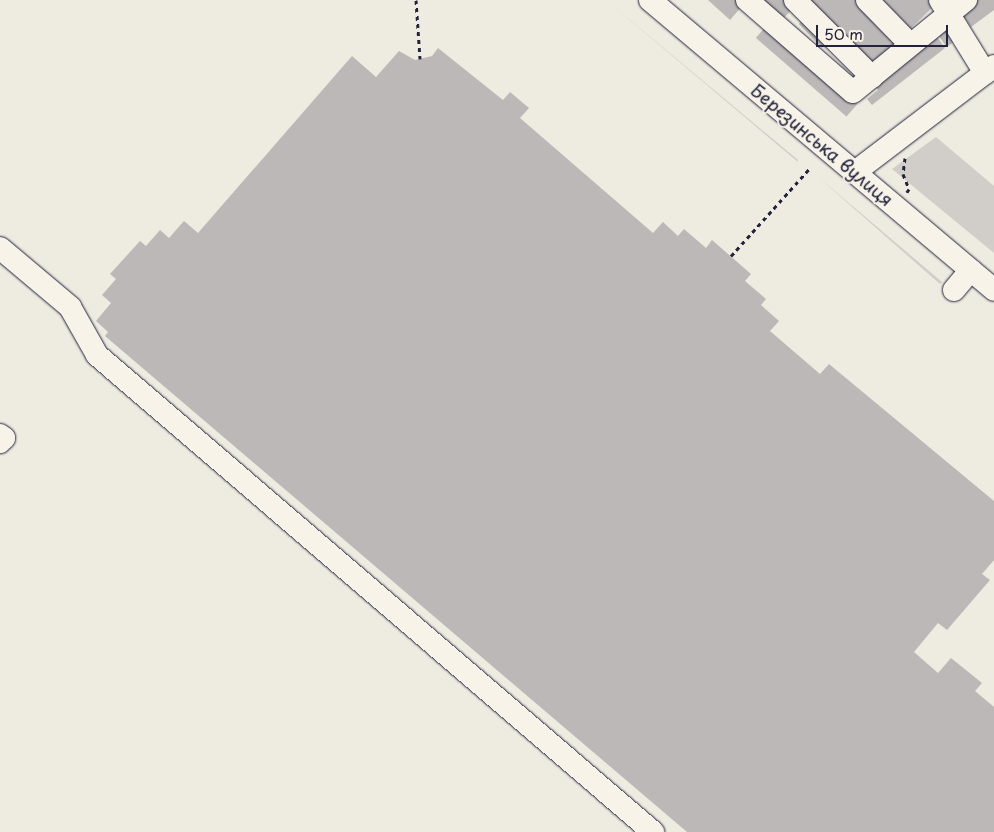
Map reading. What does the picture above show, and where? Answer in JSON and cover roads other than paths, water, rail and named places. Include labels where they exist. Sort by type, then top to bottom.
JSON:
[{"type":"street","name":"Березинська вулиця","points":[[650,0],[994,290]]},
{"type":"street","points":[[747,0],[853,92],[910,44],[952,4],[989,69],[855,172]]},
{"type":"street","points":[[795,0],[872,76]]},
{"type":"street","points":[[868,0],[910,44]]},
{"type":"street","points":[[0,248],[70,307],[97,356],[653,832]]},
{"type":"street","points":[[954,290],[970,270]]},
{"type":"street","points":[[0,435],[4,438],[0,442]]}]
